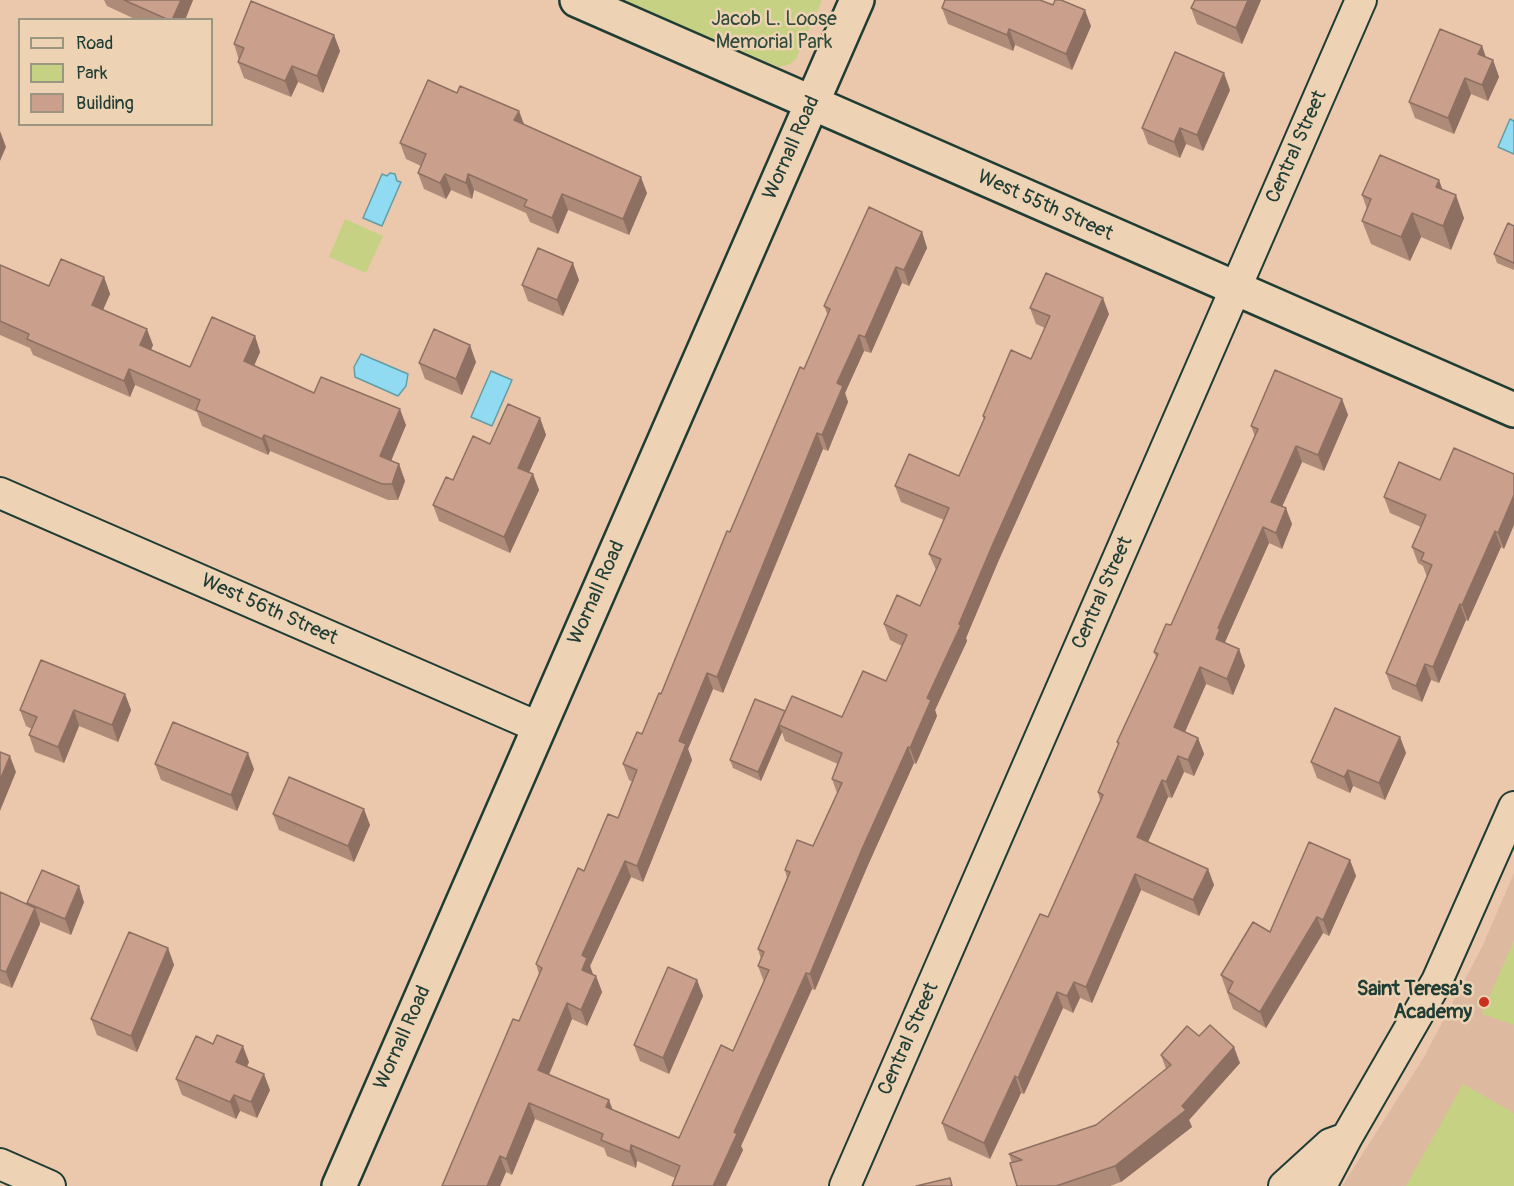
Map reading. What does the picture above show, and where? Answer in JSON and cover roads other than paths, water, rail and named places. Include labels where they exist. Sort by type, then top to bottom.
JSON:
[{"type":"main road","name":"West 55th Street","points":[[577,0],[1235,290],[1514,410]]},
{"type":"main road","name":"Wornall Road","points":[[339,1186],[857,0]]},
{"type":"street","name":"Central Street","points":[[845,1186],[1361,0]]},
{"type":"street","name":"West 56th Street","points":[[0,493],[538,727]]},
{"type":"street","points":[[1321,1186],[1437,981],[1514,807]]},
{"type":"street","points":[[1284,1186],[1330,1144],[1347,1137]]},
{"type":"street","points":[[0,1164],[50,1186]]},
{"type":"water","points":[[1510,119],[1514,121],[1514,154],[1498,147]]},
{"type":"water","points":[[390,173],[395,174],[397,181],[401,182],[382,226],[363,218],[382,174],[387,176]]},
{"type":"water","points":[[361,354],[408,374],[406,386],[398,396],[355,377],[354,367]]},
{"type":"water","points":[[491,371],[512,380],[492,426],[471,417]]},
{"type":"place","name":"Saint Teresa's Academy","points":[[1484,1002]]},
{"type":"park label","name":"Jacob L. Loose Memorial Park","points":[[774,32]]}]
